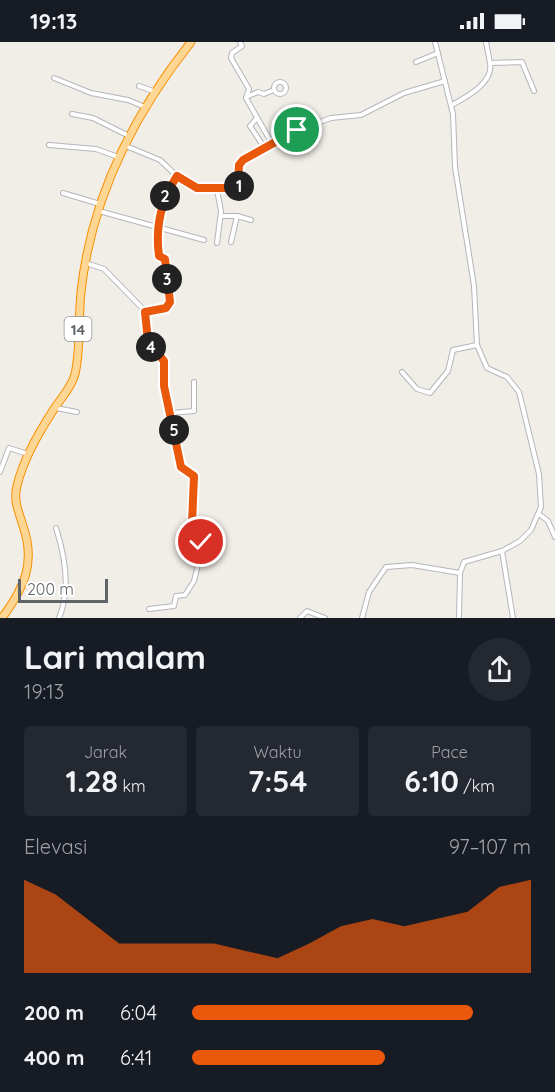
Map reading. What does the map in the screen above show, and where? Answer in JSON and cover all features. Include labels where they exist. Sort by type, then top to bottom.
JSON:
[{"type":"highway","name":"14","points":[[2,618],[21,589],[29,566],[29,544],[15,501],[18,482],[29,454],[55,407],[71,385],[75,372],[81,292],[99,207],[118,157],[153,91],[191,42]]},
{"type":"street","points":[[240,42],[242,46],[231,57],[249,89],[246,98],[271,143]]},
{"type":"street","points":[[435,42],[452,105],[455,167],[474,286],[477,345],[487,368],[510,379],[519,392],[539,474],[541,498],[539,514],[528,534],[502,551],[467,559],[460,573],[459,618]]},
{"type":"street","points":[[452,105],[475,91],[491,72],[486,42]]},
{"type":"street","points":[[416,62],[438,53]]},
{"type":"street","points":[[490,63],[522,62],[534,91]]},
{"type":"street","points":[[54,78],[91,93],[128,100],[145,107]]},
{"type":"street","points":[[124,146],[160,160],[177,176],[197,188],[217,190],[239,187],[241,163],[271,143],[326,119],[361,115],[404,93],[445,81]]},
{"type":"street","points":[[139,86],[153,91]]},
{"type":"street","points":[[246,98],[258,92],[264,94],[274,90]]},
{"type":"street","points":[[72,114],[93,118],[130,136]]},
{"type":"street","points":[[257,118],[250,126],[264,147]]},
{"type":"street","points":[[49,145],[89,148],[118,157]]},
{"type":"street","points":[[145,312],[166,308],[170,304],[165,259],[159,256],[158,227],[165,194],[177,176]]},
{"type":"street","points":[[217,190],[221,216],[217,243]]},
{"type":"street","points":[[63,193],[158,227],[204,240]]},
{"type":"street","points":[[221,216],[237,216],[250,220]]},
{"type":"street","points":[[231,242],[237,216]]},
{"type":"street","points":[[86,262],[104,268],[110,278],[135,297],[145,312],[148,341],[164,361],[164,386],[181,467],[194,476],[192,524],[201,542],[202,555],[193,583],[184,595],[176,596],[175,605],[149,609]]},
{"type":"street","points":[[402,372],[417,389],[430,393],[448,371],[453,350],[477,345]]},
{"type":"street","points":[[171,413],[194,411],[194,382]]},
{"type":"street","points":[[55,407],[77,412]]},
{"type":"street","points":[[0,472],[9,448],[29,454]]},
{"type":"street","points":[[539,514],[548,521],[555,537]]},
{"type":"street","points":[[56,528],[63,553],[65,581],[58,618]]},
{"type":"street","points":[[502,551],[513,618]]},
{"type":"street","points":[[362,618],[369,592],[386,567],[412,565],[460,573]]},
{"type":"street","points":[[300,618],[307,612],[325,618]]},
{"type":"route","points":[[201,542],[192,524],[194,476],[191,471],[183,470],[181,467],[164,386],[164,361],[150,345],[146,336],[145,312],[166,308],[170,302],[165,258],[159,256],[158,251],[158,227],[165,194],[177,176],[197,188],[217,190],[238,188],[239,165],[243,160],[297,130]]}]
